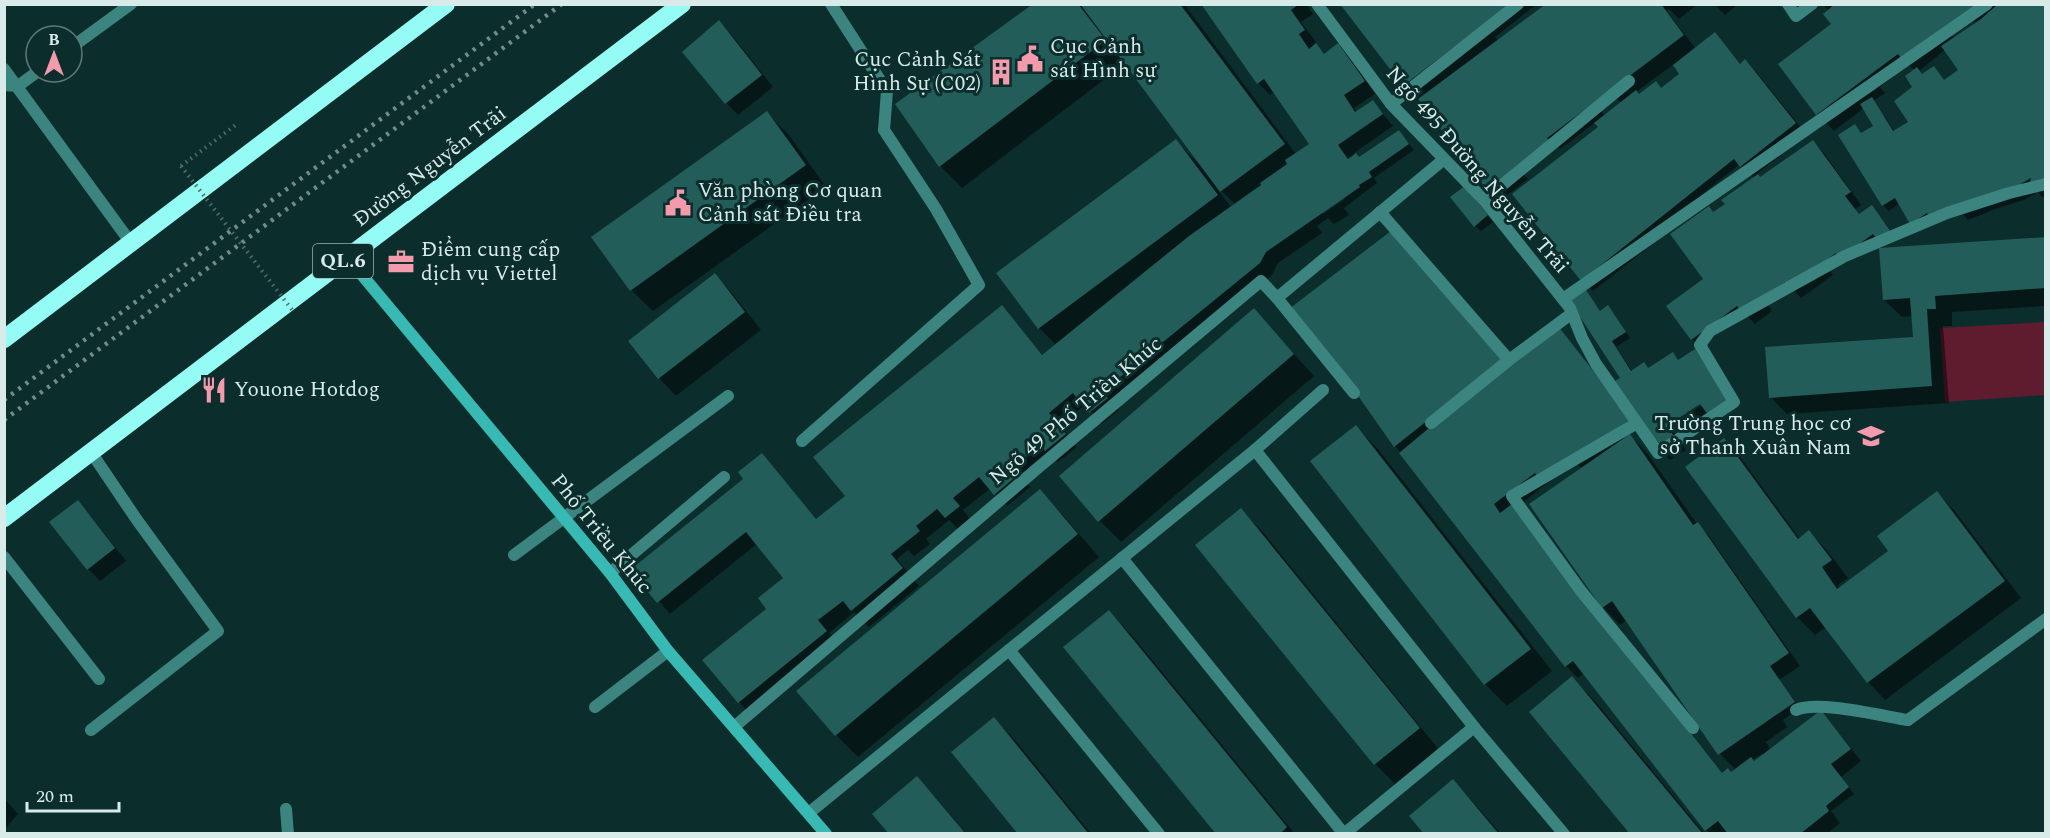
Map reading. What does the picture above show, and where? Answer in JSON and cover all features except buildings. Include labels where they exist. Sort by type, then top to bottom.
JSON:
[{"type":"highway","points":[[4,339],[446,4]]},
{"type":"highway","name":"Đường Nguyễn Trãi","points":[[4,518],[682,4]]},
{"type":"street","points":[[84,38],[131,4]]},
{"type":"street","points":[[802,441],[979,285],[936,209],[884,130],[887,91],[831,4]]},
{"type":"street","name":"Ngõ 495 Đường Nguyễn Trãi","points":[[1317,4],[1391,104],[1484,200],[1570,308],[1596,364],[1658,453],[1734,402],[1701,345],[1710,331],[1845,256],[1947,213],[2046,184]]},
{"type":"street","points":[[1391,104],[1518,4]]},
{"type":"street","points":[[1788,4],[1796,16],[1812,4]]},
{"type":"street","points":[[1563,299],[1987,4]]},
{"type":"street","points":[[4,69],[131,243]]},
{"type":"street","points":[[1484,200],[1629,81]]},
{"type":"street","points":[[4,85],[18,86],[24,82]]},
{"type":"street","points":[[1354,393],[1276,298],[1443,160]]},
{"type":"street","points":[[1380,212],[1509,360]]},
{"type":"street","name":"Phố Triều Khúc","points":[[349,257],[610,573],[668,651],[810,812],[826,834]]},
{"type":"street","name":"Ngõ 49 Phố Triều Khúc","points":[[734,727],[1261,280],[1276,298]]},
{"type":"street","points":[[1431,423],[1571,314]]},
{"type":"street","points":[[810,812],[1255,450],[1323,390]]},
{"type":"street","points":[[514,555],[728,396]]},
{"type":"street","points":[[1637,423],[1512,496],[1581,591],[1693,728]]},
{"type":"street","points":[[1255,450],[1474,727],[1564,834]]},
{"type":"street","points":[[92,452],[137,520],[218,631],[92,730]]},
{"type":"street","points":[[610,573],[724,477]]},
{"type":"street","points":[[4,557],[99,680]]},
{"type":"street","points":[[1122,558],[1344,833],[1474,727]]},
{"type":"street","points":[[1796,710],[1804,707],[1850,710],[1908,720],[2046,619]]},
{"type":"street","points":[[1009,650],[1159,834]]},
{"type":"street","points":[[596,707],[668,651]]},
{"type":"street","points":[[286,809],[288,834]]},
{"type":"path","points":[[237,124],[181,166],[293,311]]},
{"type":"shaded area","points":[[2045,322],[2045,395],[1945,402],[1940,328]]},
{"type":"railway","points":[[4,400],[535,4]]},
{"type":"railway","points":[[4,420],[562,4]]},
{"type":"place","name":"Cục Cảnh sát Hình sự","points":[[1030,59]]},
{"type":"place","name":"Cục Cảnh Sát Hình Sự (C02)","points":[[1001,72]]},
{"type":"place","name":"Văn phòng Cơ quan Cảnh sát Điều tra","points":[[678,203]]},
{"type":"place","name":"Điểm cung cấp dịch vụ Viettel","points":[[401,262]]},
{"type":"place","name":"Youone Hotdog","points":[[214,390]]},
{"type":"place","name":"Trường Trung học cơ sở Thanh Xuân Nam","points":[[1871,436]]}]
